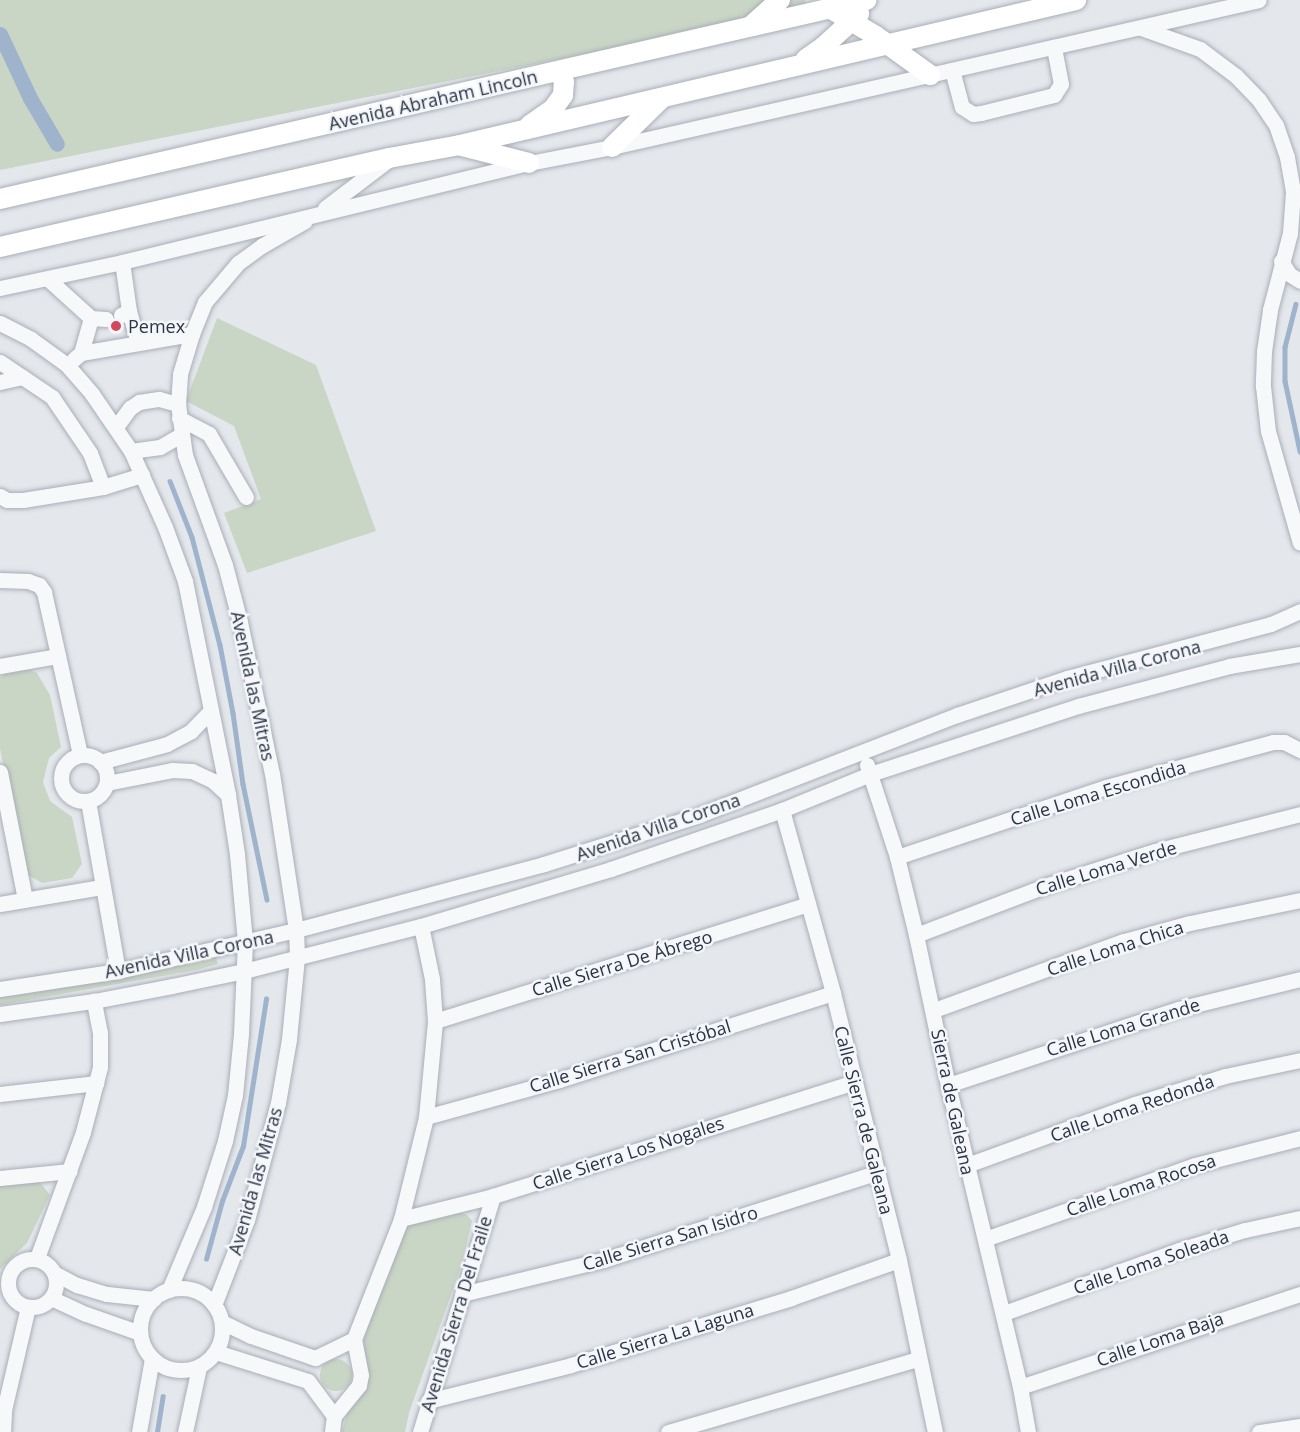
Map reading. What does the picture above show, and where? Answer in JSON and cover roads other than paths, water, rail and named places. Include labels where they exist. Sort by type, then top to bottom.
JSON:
[{"type":"main road","points":[[747,29],[780,0]]},
{"type":"main road","points":[[797,65],[823,47],[850,22],[867,0]]},
{"type":"main road","name":"Avenida Abraham Lincoln","points":[[0,199],[747,29],[829,4],[867,0]]},
{"type":"main road","points":[[0,247],[389,158],[460,145],[661,99],[886,43],[1076,0]]},
{"type":"main road","points":[[829,4],[850,22],[886,43],[930,75]]},
{"type":"main road","points":[[523,130],[559,102],[565,87],[559,71]]},
{"type":"main road","points":[[612,147],[661,99]]},
{"type":"main road","points":[[460,145],[529,163]]},
{"type":"street","points":[[0,288],[122,262],[321,211],[529,163],[612,147],[1259,0]]},
{"type":"street","points":[[1141,27],[1200,49],[1236,76],[1259,100],[1276,125],[1287,157],[1293,192],[1295,233],[1281,261],[1264,351],[1263,386],[1268,431],[1300,543]]},
{"type":"street","points":[[952,70],[962,107],[973,114],[981,113],[1054,95],[1061,84],[1054,47]]},
{"type":"street","name":"Avenida las Mitras","points":[[214,1305],[248,1220],[273,1124],[290,1039],[297,930],[272,774],[240,622],[225,565],[193,481],[181,435],[178,411],[180,374],[205,302],[238,264],[263,245],[321,211],[389,158]]},
{"type":"street","points":[[1281,261],[1289,274],[1300,280]]},
{"type":"street","points":[[122,262],[125,313],[138,343]]},
{"type":"street","points":[[48,279],[99,318],[81,353],[67,365]]},
{"type":"street","points":[[0,323],[31,339],[67,365],[116,427],[131,451],[185,582],[228,795],[237,854],[245,942],[235,1095],[225,1142],[204,1207],[169,1290]]},
{"type":"street","points":[[81,353],[192,334]]},
{"type":"street","points":[[0,362],[52,397],[90,453],[103,487]]},
{"type":"street","points":[[0,382],[22,377]]},
{"type":"street","points":[[116,427],[130,408],[139,402],[159,399],[209,434],[246,497]]},
{"type":"street","points":[[131,451],[160,447],[181,435]]},
{"type":"street","points":[[0,496],[7,500],[23,500],[103,487],[142,475]]},
{"type":"street","points":[[0,580],[13,579],[39,585],[48,600],[80,755]]},
{"type":"street","name":"Avenida Villa Corona","points":[[0,990],[118,971],[414,901],[629,838],[710,811],[957,715],[1067,678],[1271,624],[1300,611]]},
{"type":"street","name":"Avenida Villa Corona","points":[[0,1014],[94,1001],[244,971],[421,926],[611,869],[782,810],[870,774],[1078,706],[1229,666],[1300,654]]},
{"type":"street","points":[[0,666],[58,656]]},
{"type":"street","points":[[100,762],[167,744],[191,731],[210,711]]},
{"type":"street","name":"Calle Loma Escondida","points":[[897,857],[1106,787],[1273,742],[1284,742],[1300,750]]},
{"type":"street","points":[[167,744],[172,770]]},
{"type":"street","name":"Sierra de Galeana","points":[[863,752],[897,857],[916,935],[934,1010],[948,1085],[1004,1312],[1028,1432]]},
{"type":"street","points":[[80,755],[87,755],[100,762],[105,768],[107,783],[100,795],[88,801],[74,799],[68,795],[61,782],[67,762],[80,755]]},
{"type":"street","points":[[107,783],[172,770],[201,773],[228,795]]},
{"type":"street","points":[[0,772],[6,826],[25,900]]},
{"type":"street","points":[[88,801],[118,971]]},
{"type":"street","name":"Calle Sierra de Galeana","points":[[782,810],[833,993],[899,1260],[935,1432]]},
{"type":"street","name":"Calle Loma Verde","points":[[916,935],[1045,886],[1155,850],[1300,814]]},
{"type":"street","points":[[0,904],[102,887]]},
{"type":"street","name":"Calle Loma Chica","points":[[934,1010],[1124,941],[1201,920],[1300,900]]},
{"type":"street","name":"Calle Sierra De Ábrego","points":[[435,1020],[808,904]]},
{"type":"street","points":[[332,1432],[334,1416],[359,1385],[362,1375],[354,1338],[401,1219],[426,1117],[435,1020],[432,979],[421,926]]},
{"type":"street","name":"Calle Loma Grande","points":[[948,1085],[1178,1009],[1300,979]]},
{"type":"street","name":"Calle Sierra San Cristóbal","points":[[426,1117],[559,1080],[833,993]]},
{"type":"street","points":[[37,1258],[70,1171],[96,1083],[100,1051],[99,1015],[94,1001]]},
{"type":"street","name":"Calle Loma Redonda","points":[[967,1165],[1136,1104],[1225,1076],[1300,1060]]},
{"type":"street","name":"Calle Sierra Los Nogales","points":[[401,1219],[493,1196],[854,1082]]},
{"type":"street","points":[[0,1094],[96,1083]]},
{"type":"street","name":"Calle Loma Rocosa","points":[[985,1239],[1184,1168],[1300,1138]]},
{"type":"street","points":[[0,1178],[70,1171]]},
{"type":"street","name":"Calle Sierra San Isidro","points":[[462,1294],[603,1260],[876,1173]]},
{"type":"street","name":"Avenida Sierra Del Fraile","points":[[420,1432],[493,1196]]},
{"type":"street","name":"Calle Loma Soleada","points":[[1004,1312],[1179,1250],[1245,1230],[1300,1218]]},
{"type":"street","points":[[56,1274],[56,1287],[51,1298],[38,1306],[28,1307],[11,1295],[8,1282],[17,1264],[37,1258],[48,1264],[56,1274],[78,1285],[124,1298],[154,1299]]},
{"type":"street","name":"Calle Sierra La Laguna","points":[[428,1401],[635,1346],[791,1298],[899,1260]]},
{"type":"street","points":[[70,1307],[78,1285]]},
{"type":"street","points":[[186,1289],[202,1294],[214,1305],[222,1322],[222,1337],[216,1352],[199,1367],[173,1370],[152,1358],[146,1350],[140,1333],[141,1320],[154,1299],[169,1290],[186,1289]]},
{"type":"street","name":"Calle Loma Baja","points":[[1020,1387],[1300,1294]]},
{"type":"street","points":[[51,1298],[140,1333]]},
{"type":"street","points":[[113,1322],[124,1298]]},
{"type":"street","points":[[3,1432],[2,1411],[28,1307]]},
{"type":"street","points":[[222,1322],[251,1336],[315,1358]]},
{"type":"street","points":[[244,1361],[251,1336]]},
{"type":"street","points":[[308,1381],[315,1358],[354,1338]]},
{"type":"street","points":[[216,1352],[308,1381],[334,1416]]},
{"type":"street","points":[[139,1432],[152,1358]]},
{"type":"street","points":[[668,1432],[918,1359]]},
{"type":"street","points":[[186,1432],[199,1367]]},
{"type":"street","points":[[1258,1432],[1300,1426]]},
{"type":"waterway","points":[[0,34],[30,98],[57,144]]},
{"type":"waterway","points":[[1296,304],[1285,347],[1285,381],[1300,451]]},
{"type":"waterway","points":[[170,481],[192,537],[220,645],[243,784],[267,900]]},
{"type":"waterway","points":[[206,1259],[222,1201],[243,1146],[266,999]]},
{"type":"waterway","points":[[157,1432],[163,1396]]},
{"type":"place","name":"Pemex","points":[[116,326]]}]
